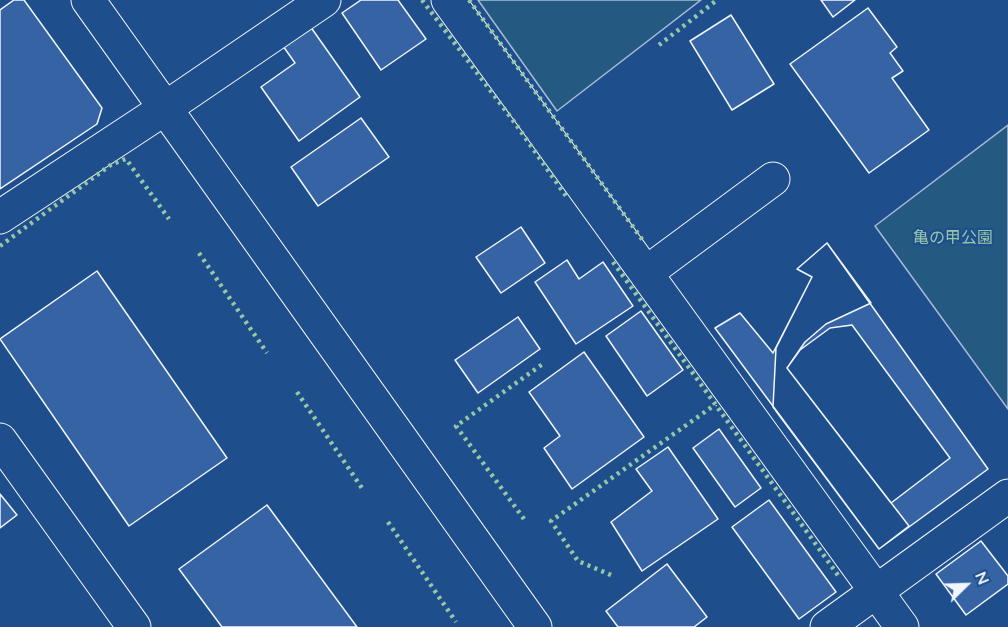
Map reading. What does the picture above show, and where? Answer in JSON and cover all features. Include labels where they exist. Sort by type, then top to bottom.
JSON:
[{"type":"street","points":[[74,0],[165,109]]},
{"type":"street","points":[[88,0],[535,627]]},
{"type":"street","points":[[0,217],[165,109],[324,0]]},
{"type":"street","points":[[448,0],[902,627]]},
{"type":"street","points":[[646,273],[773,179]]},
{"type":"street","points":[[0,440],[134,627]]},
{"type":"street","points":[[827,627],[1008,496]]},
{"type":"green space","points":[[478,0],[701,0],[557,111]]},
{"type":"green space","name":"亀の甲公園","points":[[1008,125],[1008,409],[875,226]]},
{"type":"building","points":[[14,0],[24,0],[102,108],[97,124],[0,189],[0,10]]},
{"type":"building","points":[[361,0],[398,0],[426,39],[381,70],[342,13]]},
{"type":"building","points":[[821,0],[855,0],[833,17]]},
{"type":"building","points":[[868,8],[897,47],[890,53],[903,71],[892,78],[929,130],[869,173],[790,64]]},
{"type":"building","points":[[731,15],[774,84],[732,110],[690,41]]},
{"type":"building","points":[[310,26],[360,97],[299,141],[261,87],[295,63],[283,46]]},
{"type":"building","points":[[361,118],[389,157],[318,206],[291,167]]},
{"type":"building","points":[[521,227],[545,263],[501,293],[476,257]]},
{"type":"building","points":[[827,243],[988,469],[879,549],[715,328],[740,313],[773,353],[812,277],[797,269]]},
{"type":"building","points":[[827,243],[871,303],[826,324],[805,342],[787,368],[909,526],[879,549],[773,407],[776,348],[812,277],[797,269]]},
{"type":"building","points":[[567,260],[579,279],[603,262],[633,306],[576,344],[535,282]]},
{"type":"building","points":[[97,271],[227,458],[129,526],[0,339]]},
{"type":"building","points":[[641,311],[683,370],[647,396],[606,336]]},
{"type":"building","points":[[518,317],[540,349],[478,393],[455,360]]},
{"type":"building","points":[[852,325],[950,458],[891,503],[787,368],[800,350],[830,328]]},
{"type":"building","points":[[584,352],[644,437],[572,489],[544,448],[560,436],[529,392]]},
{"type":"building","points":[[719,429],[761,488],[735,507],[693,448]]},
{"type":"building","points":[[668,447],[718,519],[642,571],[611,522],[652,491],[636,469]]},
{"type":"building","points":[[0,494],[17,515],[0,528]]},
{"type":"building","points":[[769,500],[836,592],[799,619],[732,527]]},
{"type":"building","points":[[267,505],[357,627],[222,627],[179,569]]},
{"type":"building","points":[[981,541],[1008,576],[1008,584],[966,615],[936,574]]},
{"type":"building","points":[[667,564],[707,617],[694,627],[618,627],[606,611]]},
{"type":"hedge","points":[[422,0],[515,123],[566,196]]},
{"type":"hedge","points":[[469,0],[644,242]]},
{"type":"hedge","points":[[659,45],[717,0]]},
{"type":"hedge","points":[[0,246],[112,164],[126,159],[169,219]]},
{"type":"hedge","points":[[199,253],[267,353]]},
{"type":"hedge","points":[[613,262],[840,578]]},
{"type":"hedge","points":[[524,519],[456,426],[544,363]]},
{"type":"hedge","points":[[297,392],[364,491]]},
{"type":"hedge","points":[[611,575],[578,561],[551,521],[716,404]]},
{"type":"hedge","points":[[388,522],[456,622]]}]
